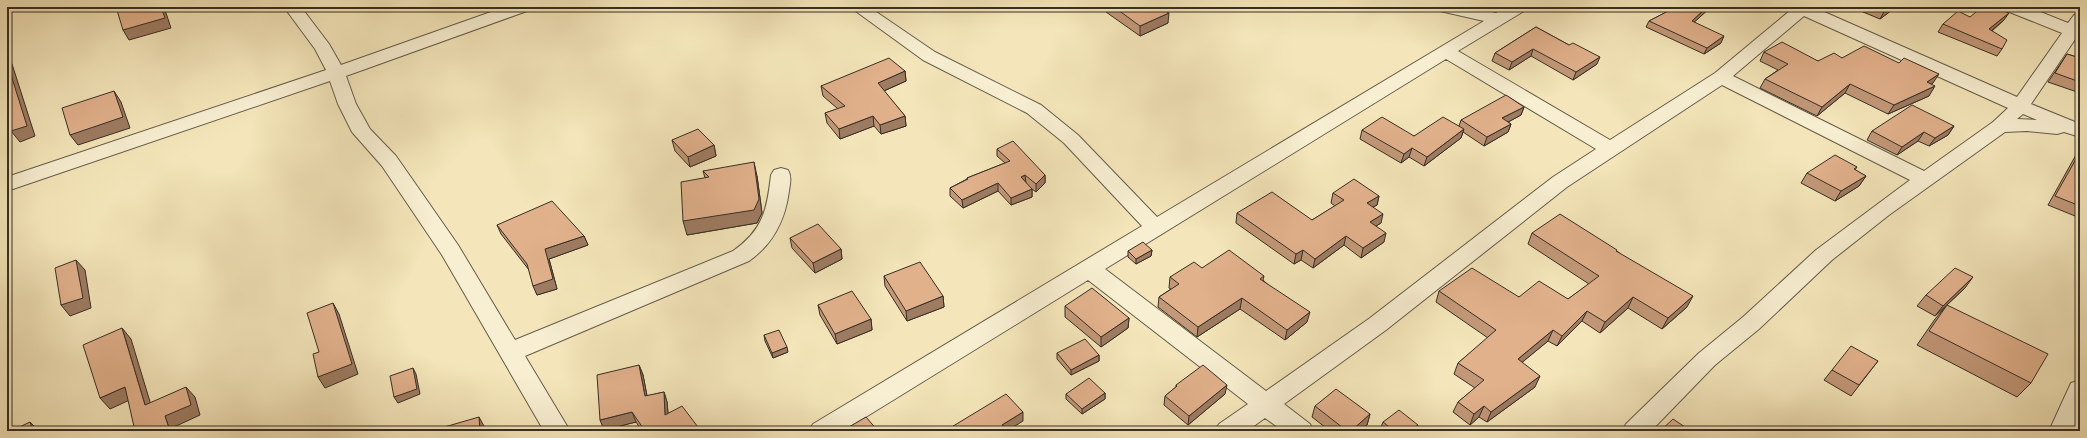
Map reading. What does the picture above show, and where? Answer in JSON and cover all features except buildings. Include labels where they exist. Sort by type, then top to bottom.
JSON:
[{"type":"street","points":[[292,7],[323,48],[336,73],[347,104],[362,132],[389,161],[450,250],[557,431]]},
{"type":"street","points":[[7,184],[336,73],[521,7]]},
{"type":"street","points":[[858,7],[930,56],[1034,109],[1071,139],[1155,227]]},
{"type":"street","points":[[1443,7],[1471,36]]},
{"type":"street","points":[[1446,7],[1499,19]]},
{"type":"street","points":[[822,431],[1518,7]]},
{"type":"street","points":[[1635,431],[1707,360],[1751,323],[1824,255],[1924,179],[2000,126],[2020,106],[2076,25],[2013,7]]},
{"type":"street","points":[[1228,431],[1378,324],[1560,182],[1721,77],[1802,8],[2020,106],[2080,131]]},
{"type":"street","points":[[1445,52],[1610,149]]},
{"type":"street","points":[[1721,77],[1924,179]]},
{"type":"street","points":[[2000,126],[2049,126],[2080,131]]},
{"type":"street","points":[[510,352],[741,256],[755,247],[764,238],[774,218],[779,202],[781,175]]},
{"type":"street","points":[[1088,268],[1266,403],[1300,431]]},
{"type":"street","points":[[2062,431],[2080,390]]}]
